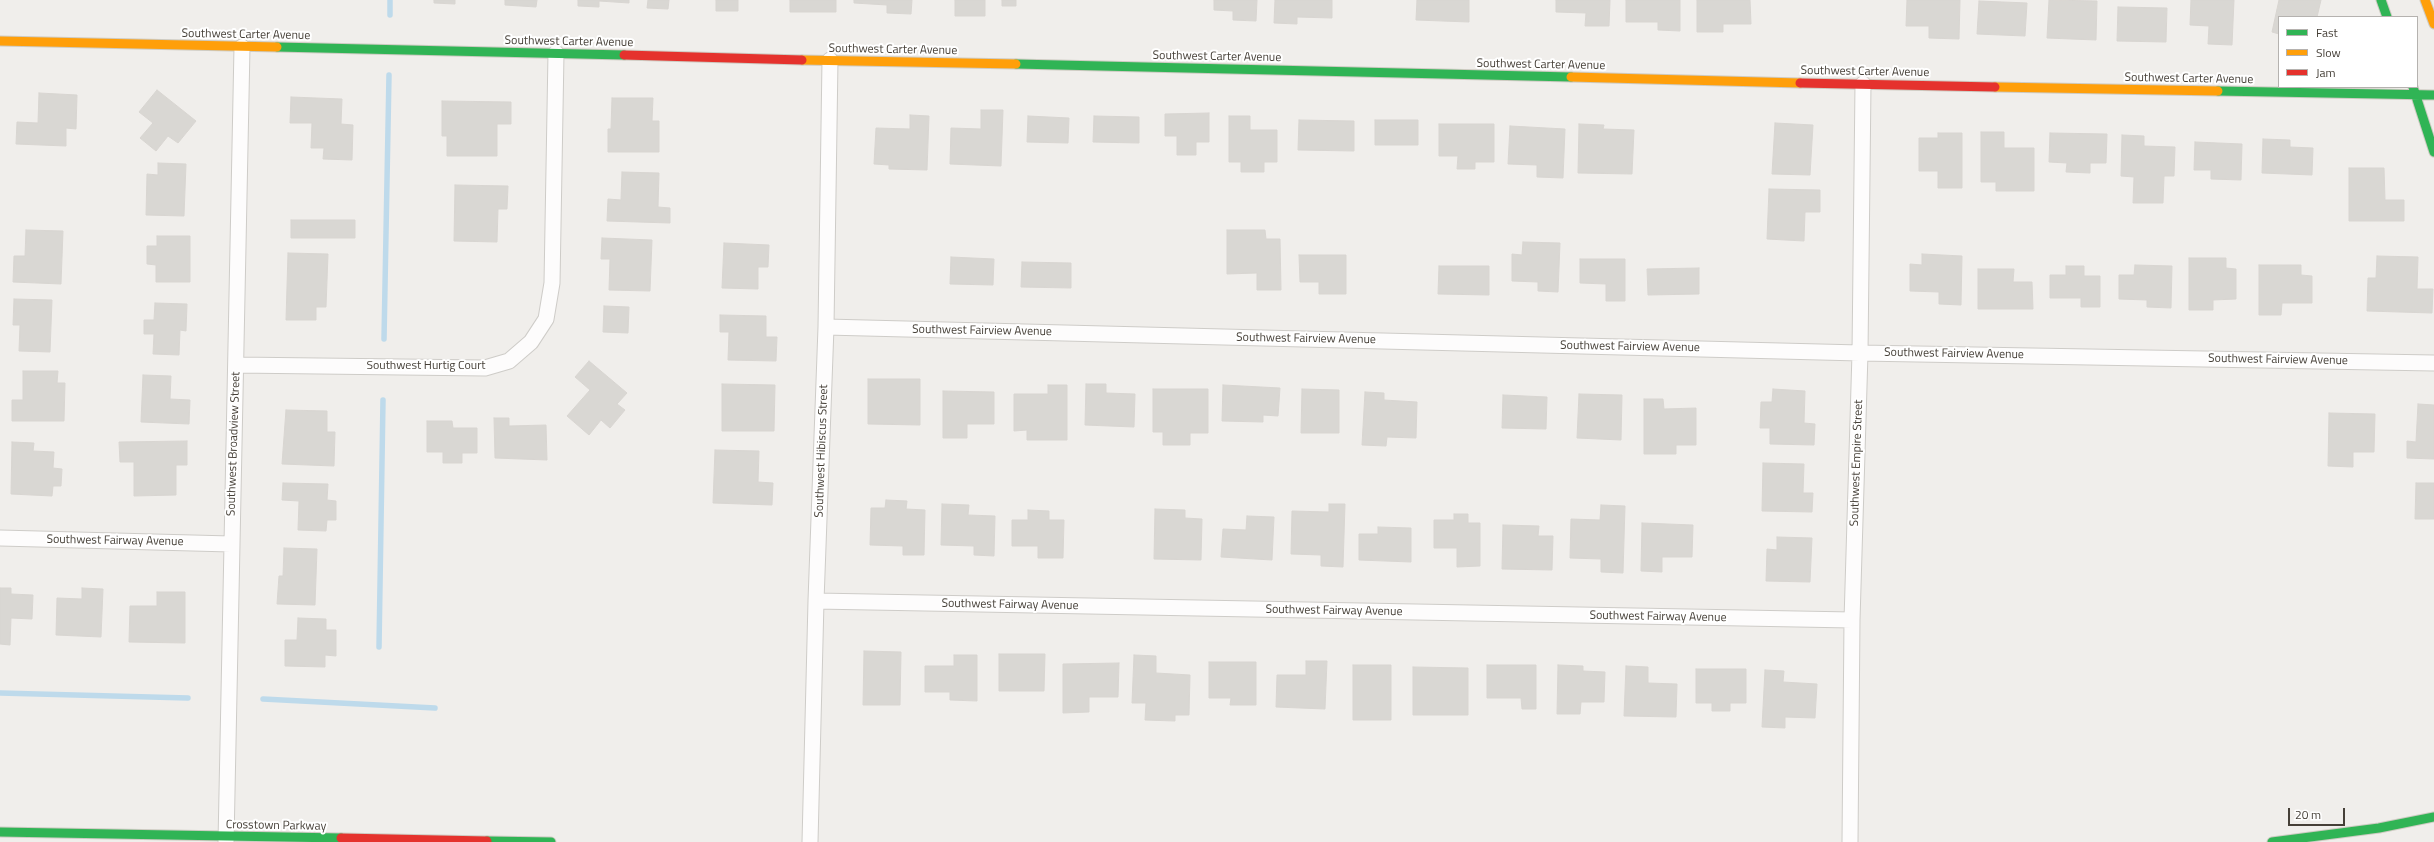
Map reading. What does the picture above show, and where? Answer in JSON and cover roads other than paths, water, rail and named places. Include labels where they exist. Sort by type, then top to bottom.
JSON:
[{"type":"street","points":[[2381,0],[2387,16]]},
{"type":"street","points":[[2425,0],[2434,24]]},
{"type":"street","name":"Southwest Carter Avenue","points":[[0,41],[1863,84],[2414,91],[2434,95]]},
{"type":"street","name":"Southwest Broadview Street","points":[[226,840],[242,47]]},
{"type":"street","name":"Southwest Hurtig Court","points":[[236,364],[485,368],[508,361],[531,342],[546,319],[552,283],[556,53]]},
{"type":"street","name":"Southwest Hibiscus Street","points":[[810,842],[816,601],[826,327],[830,60]]},
{"type":"street","name":"Southwest Empire Street","points":[[1850,842],[1852,620],[1860,352],[1863,84]]},
{"type":"street","points":[[2414,91],[2434,152]]},
{"type":"street","name":"Southwest Fairview Avenue","points":[[826,327],[1860,352],[2434,363]]},
{"type":"street","name":"Southwest Fairway Avenue","points":[[0,538],[231,544]]},
{"type":"street","name":"Southwest Fairway Avenue","points":[[816,601],[1852,620]]},
{"type":"street","points":[[2272,842],[2378,828],[2434,817]]},
{"type":"street","name":"Crosstown Parkway","points":[[0,832],[226,840],[551,842]]},
{"type":"waterway","points":[[390,0],[390,15]]},
{"type":"waterway","points":[[384,339],[389,75]]},
{"type":"waterway","points":[[379,647],[383,400]]},
{"type":"waterway","points":[[0,693],[188,698]]},
{"type":"waterway","points":[[263,699],[435,708]]}]
